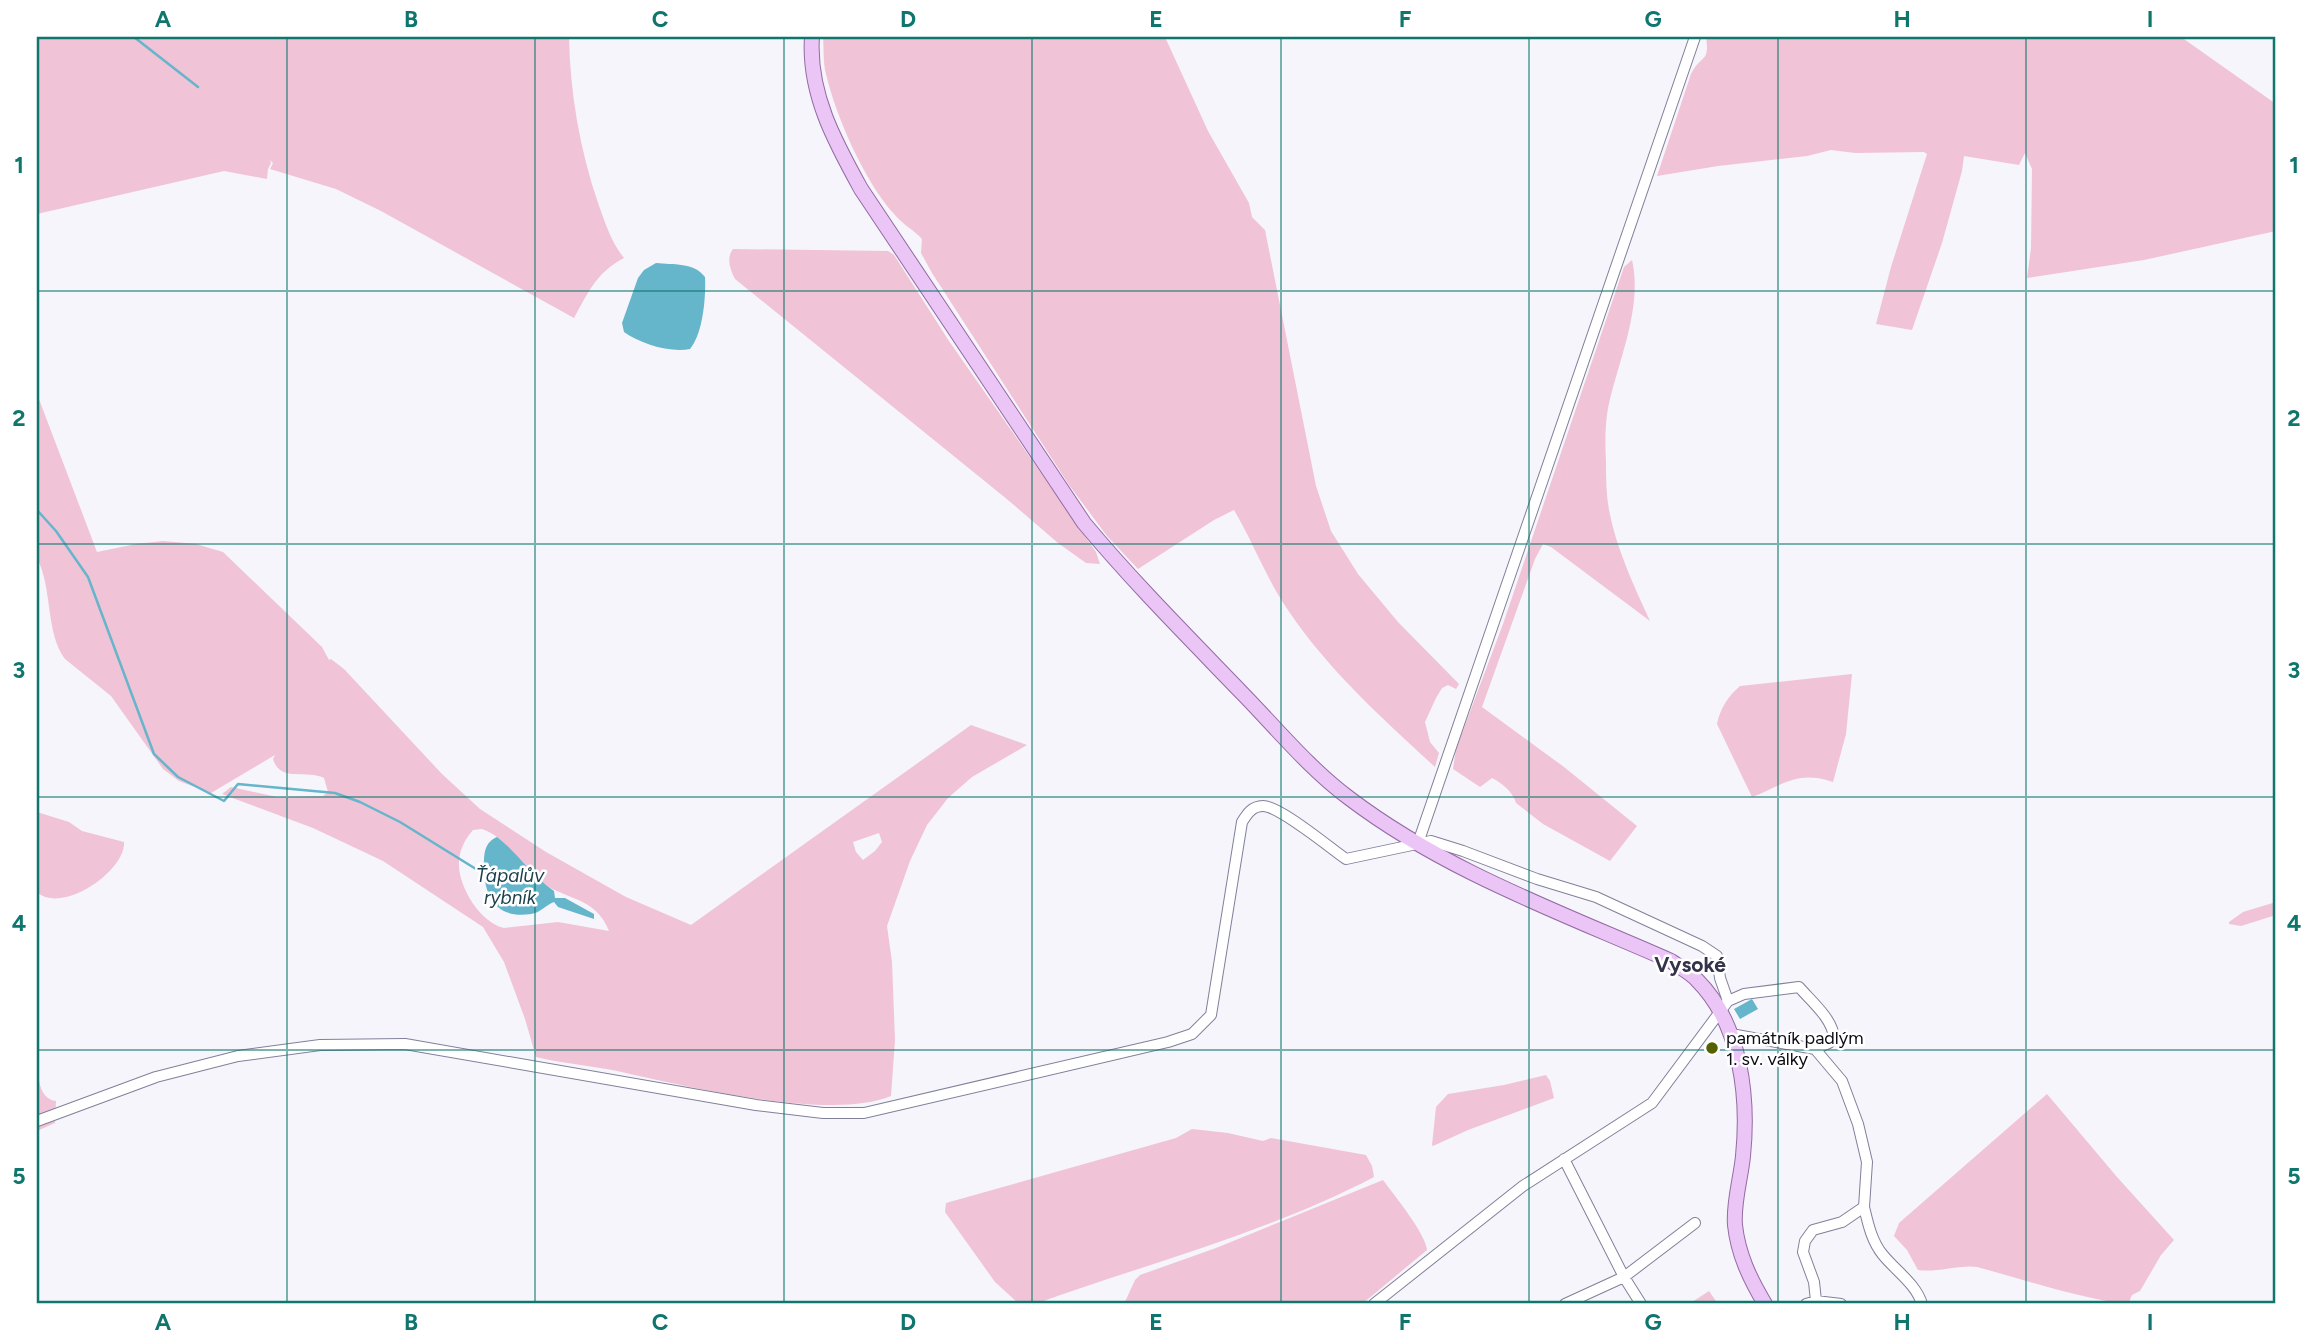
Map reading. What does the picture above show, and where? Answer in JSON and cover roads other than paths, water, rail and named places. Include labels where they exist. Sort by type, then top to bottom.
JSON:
[{"type":"main road","points":[[812,37],[813,72],[823,112],[862,189],[1084,523],[1122,568],[1309,762],[1348,797],[1418,843],[1484,878],[1671,961],[1696,979],[1724,1007],[1745,1096],[1743,1153],[1735,1223],[1748,1274],[1765,1304]]},
{"type":"street","points":[[1418,843],[1695,37]]},
{"type":"street","points":[[37,1121],[156,1077],[238,1056],[320,1045],[405,1044],[755,1105],[823,1113],[864,1112],[895,1107],[1192,1034],[1211,1015],[1242,822],[1250,810],[1263,806],[1280,812],[1346,859],[1431,841],[1596,897],[1702,946],[1717,956],[1724,1007]]},
{"type":"street","points":[[1374,1304],[1523,1186],[1652,1103],[1724,1007],[1744,994],[1799,987],[1820,1010],[1834,1031],[1834,1038],[1815,1049],[1731,1034]]},
{"type":"street","points":[[1815,1049],[1842,1081],[1858,1124],[1867,1162],[1864,1208],[1870,1230],[1881,1253],[1919,1294],[1922,1304],[1919,1304]]},
{"type":"street","points":[[1564,1160],[1624,1277],[1641,1304]]},
{"type":"street","points":[[1841,1304],[1811,1302],[1814,1282],[1803,1252],[1805,1241],[1814,1230],[1842,1222],[1864,1208]]},
{"type":"street","points":[[1565,1304],[1624,1277],[1695,1223]]},
{"type":"water","points":[[656,263],[689,267],[705,277],[701,325],[690,349],[674,350],[656,346],[624,332],[622,323],[638,278],[644,270]]},
{"type":"water","name":"Ťápalův rybník","points":[[497,837],[554,891],[555,898],[565,898],[594,914],[594,919],[558,907],[554,902],[534,913],[520,915],[502,910],[496,905],[487,890],[484,860],[487,846]]},
{"type":"water","points":[[1752,999],[1758,1009],[1740,1019],[1734,1009]]},
{"type":"waterway","points":[[134,37],[198,87]]},
{"type":"waterway","points":[[37,510],[56,531],[88,577],[154,754],[178,777],[224,801],[238,784],[335,793],[400,822],[484,874]]},
{"type":"place","name":"památník padlým 1. sv. války","points":[[1712,1048]]},
{"type":"district","name":"Vysoké","points":[[1690,965]]}]
